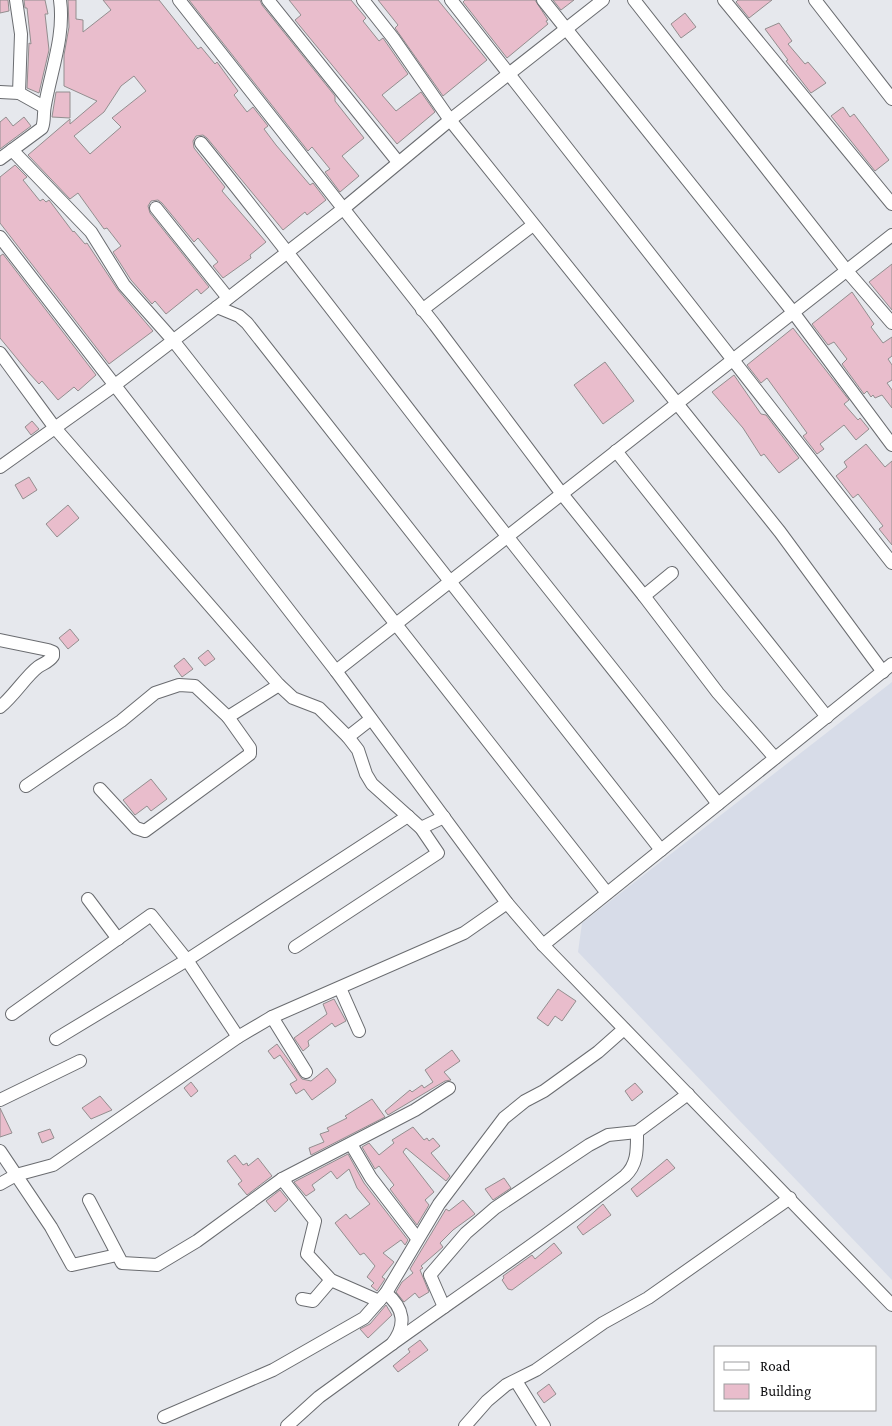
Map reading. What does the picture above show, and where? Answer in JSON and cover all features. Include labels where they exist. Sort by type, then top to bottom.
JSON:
[{"type":"street","points":[[16,0],[21,34],[19,92]]},
{"type":"street","points":[[0,159],[42,128],[44,107],[60,32],[60,0]]},
{"type":"street","points":[[179,0],[422,310],[718,694],[775,758]]},
{"type":"street","points":[[268,0],[398,162]]},
{"type":"street","points":[[362,0],[393,38],[450,120],[887,668],[543,945]]},
{"type":"street","points":[[451,0],[892,563]]},
{"type":"street","points":[[543,0],[794,312],[892,445]]},
{"type":"street","points":[[0,467],[115,385],[172,339],[343,209],[450,120],[602,0]]},
{"type":"street","points":[[634,0],[847,271],[892,323]]},
{"type":"street","points":[[724,0],[892,204]]},
{"type":"street","points":[[815,0],[891,96]]},
{"type":"street","points":[[0,92],[19,92],[44,107]]},
{"type":"street","points":[[201,143],[288,251],[507,536],[619,675],[718,804]]},
{"type":"street","points":[[12,150],[91,232],[124,285],[172,339],[607,893]]},
{"type":"street","points":[[156,208],[228,298]]},
{"type":"street","points":[[422,310],[533,224]]},
{"type":"street","points":[[336,671],[892,235]]},
{"type":"street","points":[[0,237],[336,671],[507,903],[543,945],[892,1305]]},
{"type":"street","points":[[217,306],[239,316],[247,323],[661,850]]},
{"type":"street","points":[[0,353],[55,428],[279,685],[293,698],[319,708],[348,737],[358,750],[366,774],[372,784],[421,828],[438,853],[294,947]]},
{"type":"street","points":[[616,451],[826,717]]},
{"type":"street","points":[[644,596],[672,573]]},
{"type":"street","points":[[0,640],[28,648],[53,652],[50,660],[39,666],[18,691],[0,707]]},
{"type":"street","points":[[28,648],[39,666]]},
{"type":"street","points":[[26,786],[121,720],[155,693],[179,685],[195,686],[228,717],[250,748],[250,754],[145,831],[136,828],[100,789]]},
{"type":"street","points":[[228,717],[279,685]]},
{"type":"street","points":[[348,737],[371,719]]},
{"type":"street","points":[[56,1039],[187,960],[408,816]]},
{"type":"street","points":[[421,828],[444,817]]},
{"type":"street","points":[[88,899],[118,939]]},
{"type":"street","points":[[0,1184],[16,1175],[58,1162],[238,1037],[272,1017],[464,932],[507,903]]},
{"type":"street","points":[[12,1014],[151,915],[187,960],[238,1037]]},
{"type":"street","points":[[340,988],[358,1031]]},
{"type":"street","points":[[272,1017],[306,1072]]},
{"type":"street","points":[[164,1417],[273,1370],[364,1318],[382,1297],[416,1238],[439,1204],[504,1118],[525,1101],[544,1091],[598,1052],[624,1029]]},
{"type":"street","points":[[0,1100],[80,1061]]},
{"type":"street","points":[[89,1200],[122,1263],[157,1266],[197,1240],[282,1179],[415,1110],[449,1088]]},
{"type":"street","points":[[444,1307],[430,1275],[466,1233],[495,1208],[589,1145],[608,1135],[637,1132],[688,1094]]},
{"type":"street","points":[[287,1426],[319,1398],[392,1344],[557,1229],[625,1176],[633,1168],[636,1161],[637,1132]]},
{"type":"street","points":[[351,1144],[376,1185],[416,1238]]},
{"type":"street","points":[[0,1151],[51,1227],[72,1265],[117,1255]]},
{"type":"street","points":[[282,1179],[315,1221],[307,1254],[331,1280],[396,1302],[402,1314],[400,1334],[392,1344]]},
{"type":"street","points":[[465,1426],[496,1393],[557,1357],[603,1323],[648,1298],[790,1198]]},
{"type":"street","points":[[302,1299],[313,1301],[331,1280]]},
{"type":"street","points":[[516,1381],[544,1426]]},
{"type":"shaded area","points":[[892,682],[892,1280],[578,952],[582,923]]},
{"type":"building","points":[[0,0],[8,0],[9,11],[0,13]]},
{"type":"building","points":[[24,0],[45,0],[48,14],[45,14],[49,50],[39,93],[27,88],[29,43],[31,44],[27,8],[25,8]]},
{"type":"building","points":[[68,0],[76,0],[76,19],[83,20],[83,32],[111,10],[103,0],[159,0],[198,49],[201,47],[215,64],[217,62],[238,91],[234,95],[247,112],[253,107],[268,126],[264,129],[276,145],[310,185],[313,183],[326,200],[307,215],[305,212],[283,230],[207,138],[203,135],[196,136],[193,141],[194,148],[225,187],[222,191],[266,242],[250,255],[251,258],[223,278],[213,266],[218,262],[198,238],[194,242],[162,203],[158,200],[151,201],[148,206],[150,213],[209,287],[201,294],[197,289],[166,314],[155,301],[152,304],[131,280],[113,252],[121,246],[107,228],[104,229],[78,193],[70,199],[28,155],[70,119],[70,124],[97,101],[64,86],[64,55],[69,27]],"holes":[[[134,76],[146,91],[112,118],[121,127],[90,154],[74,136],[104,112],[121,86]]]},
{"type":"building","points":[[189,0],[260,0],[262,5],[335,96],[335,101],[364,138],[342,156],[359,176],[340,192],[325,172],[330,169],[312,147],[308,151]]},
{"type":"building","points":[[289,0],[351,0],[366,18],[363,21],[379,41],[383,38],[408,74],[382,95],[396,111],[421,92],[435,112],[397,144],[295,20],[301,15]]},
{"type":"building","points":[[378,0],[438,0],[487,60],[443,96],[395,28],[398,25]]},
{"type":"building","points":[[465,0],[535,0],[548,20],[546,21],[548,24],[507,58],[463,2]]},
{"type":"building","points":[[553,0],[574,0],[561,10]]},
{"type":"building","points":[[738,0],[772,0],[749,18],[736,2]]},
{"type":"building","points":[[685,13],[696,27],[681,38],[671,24]]},
{"type":"building","points":[[779,23],[792,41],[788,44],[805,64],[808,62],[826,83],[811,93],[786,61],[788,60],[765,29]]},
{"type":"building","points":[[56,92],[70,92],[70,118],[52,117]]},
{"type":"building","points":[[843,107],[850,117],[854,114],[889,160],[875,171],[831,116]]},
{"type":"building","points":[[6,117],[13,126],[24,117],[31,126],[0,149],[0,122]]},
{"type":"building","points":[[15,165],[27,177],[23,180],[40,201],[43,199],[46,202],[49,200],[73,232],[85,244],[87,243],[118,290],[153,331],[109,364],[0,223],[0,177]]},
{"type":"building","points":[[3,254],[96,375],[78,391],[74,387],[58,400],[42,381],[39,384],[0,338],[0,256]]},
{"type":"building","points":[[892,264],[892,310],[869,282]]},
{"type":"building","points":[[852,292],[874,324],[871,327],[883,343],[892,337],[892,356],[888,359],[892,365],[892,380],[887,383],[892,390],[892,408],[882,395],[875,398],[873,395],[871,397],[867,391],[864,394],[842,364],[847,359],[834,342],[828,345],[812,324]]},
{"type":"building","points":[[793,328],[849,400],[844,404],[869,429],[856,440],[844,425],[820,444],[824,449],[817,454],[803,436],[807,433],[767,378],[761,383],[747,365]]},
{"type":"building","points":[[605,362],[634,401],[603,424],[574,385]]},
{"type":"building","points":[[734,375],[761,414],[766,415],[799,458],[779,473],[764,454],[761,456],[743,428],[712,392]]},
{"type":"building","points":[[32,421],[39,429],[31,435],[25,427]]},
{"type":"building","points":[[866,444],[885,467],[892,461],[892,545],[879,529],[883,526],[858,494],[853,498],[836,476],[847,467],[844,462]]},
{"type":"building","points":[[29,477],[37,490],[23,499],[15,485]]},
{"type":"building","points":[[68,505],[79,518],[57,537],[46,524]]},
{"type":"building","points":[[70,629],[79,640],[68,649],[59,638]]},
{"type":"building","points":[[208,650],[215,659],[205,666],[198,658]]},
{"type":"building","points":[[184,658],[193,669],[182,677],[174,666]]},
{"type":"building","points":[[151,779],[167,799],[151,811],[147,806],[135,815],[123,800]]},
{"type":"building","points":[[558,989],[576,1001],[562,1021],[555,1016],[548,1026],[537,1018]]},
{"type":"building","points":[[334,999],[346,1021],[335,1027],[332,1023],[308,1041],[309,1046],[303,1051],[294,1038],[327,1014],[323,1004]]},
{"type":"building","points":[[277,1044],[302,1079],[311,1081],[327,1068],[336,1080],[335,1083],[312,1100],[304,1089],[296,1094],[290,1084],[297,1080],[280,1055],[274,1059],[268,1051]]},
{"type":"building","points":[[452,1050],[460,1061],[444,1072],[451,1080],[445,1081],[388,1115],[385,1111],[410,1090],[412,1092],[422,1085],[424,1088],[433,1082],[425,1070]]},
{"type":"building","points":[[191,1082],[198,1091],[191,1097],[184,1088]]},
{"type":"building","points":[[635,1083],[643,1092],[632,1101],[625,1091]]},
{"type":"building","points":[[100,1096],[112,1110],[91,1119],[82,1108]]},
{"type":"building","points":[[372,1099],[385,1117],[311,1155],[309,1148],[324,1142],[320,1134],[329,1131],[327,1128],[347,1118],[345,1116]]},
{"type":"building","points":[[0,1108],[12,1133],[0,1137]]},
{"type":"building","points":[[413,1127],[424,1140],[427,1138],[429,1141],[433,1138],[440,1146],[431,1153],[450,1176],[446,1181],[406,1148],[403,1152],[434,1192],[425,1200],[429,1205],[417,1225],[390,1189],[394,1185],[379,1166],[375,1169],[362,1147],[369,1143],[379,1155],[394,1143],[392,1140]]},
{"type":"building","points":[[50,1129],[54,1138],[42,1143],[38,1133]]},
{"type":"building","points":[[348,1154],[364,1183],[408,1240],[405,1245],[401,1240],[383,1253],[394,1262],[382,1277],[385,1279],[377,1291],[371,1286],[374,1283],[367,1277],[375,1266],[364,1253],[360,1255],[335,1223],[346,1214],[350,1219],[370,1204],[357,1188],[349,1169],[337,1179],[331,1171],[312,1185],[315,1190],[306,1196],[294,1182]]},
{"type":"building","points":[[235,1155],[243,1165],[247,1163],[248,1166],[258,1158],[272,1176],[247,1195],[238,1184],[242,1181],[227,1161]]},
{"type":"building","points":[[667,1159],[675,1168],[637,1197],[631,1189]]},
{"type":"building","points":[[504,1178],[511,1188],[493,1200],[485,1189]]},
{"type":"building","points":[[280,1190],[288,1200],[275,1212],[266,1201]]},
{"type":"building","points":[[463,1200],[475,1214],[453,1230],[440,1243],[443,1247],[421,1266],[423,1268],[420,1270],[429,1292],[419,1298],[415,1293],[404,1302],[396,1292],[402,1282],[413,1273],[410,1269],[446,1209],[449,1211]]},
{"type":"building","points":[[603,1204],[611,1215],[583,1235],[577,1227]]},
{"type":"building","points":[[554,1243],[562,1253],[512,1290],[508,1289],[502,1280],[503,1276],[532,1255],[535,1259]]},
{"type":"building","points":[[386,1305],[392,1315],[368,1338],[360,1329],[370,1324]]},
{"type":"building","points":[[420,1340],[428,1350],[398,1372],[393,1366],[410,1352],[408,1349]]},
{"type":"building","points":[[549,1384],[556,1394],[544,1403],[537,1393]]}]
